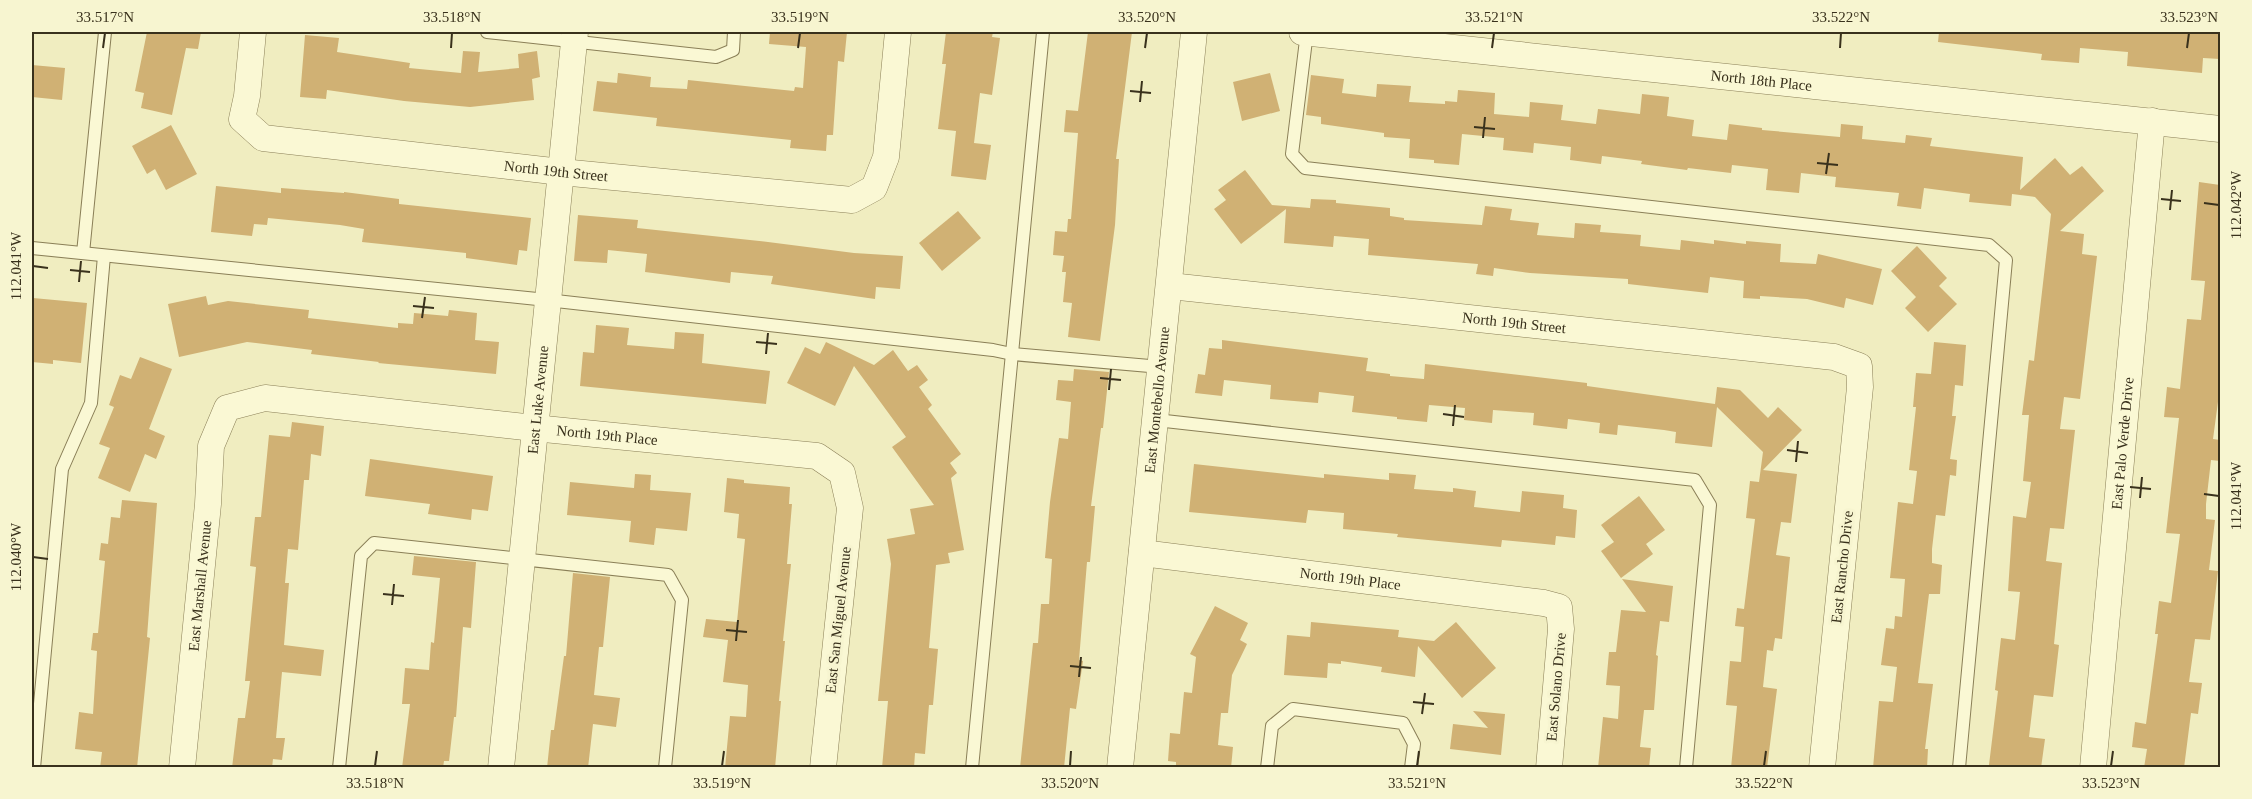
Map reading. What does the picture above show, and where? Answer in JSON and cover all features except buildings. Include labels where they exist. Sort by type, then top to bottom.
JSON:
[{"type":"street","name":"North 19th Street","points":[[254,32],[247,96],[242,118],[263,138],[561,172],[852,200],[874,188],[886,158],[898,32]]},
{"type":"street","name":"East Montebello Avenue","points":[[1120,768],[1194,32]]},
{"type":"street","name":"North 18th Place","points":[[1302,32],[2220,129]]},
{"type":"street","name":"East Luke Avenue","points":[[501,768],[575,37]]},
{"type":"street","name":"East Palo Verde Drive","points":[[2093,768],[2152,121]]},
{"type":"street","name":"North 19th Street","points":[[1170,286],[1834,357],[1859,366]]},
{"type":"street","name":"East Rancho Drive","points":[[1822,768],[1860,387],[1859,366]]},
{"type":"street","name":"North 19th Place","points":[[227,408],[265,398],[817,456],[842,473]]},
{"type":"street","name":"East Marshall Avenue","points":[[182,768],[208,504],[211,446],[227,408]]},
{"type":"street","name":"East San Miguel Avenue","points":[[823,768],[850,508],[842,473]]},
{"type":"street","name":"North 19th Place","points":[[1142,553],[1544,603],[1559,607]]},
{"type":"street","name":"East Solano Drive","points":[[1549,768],[1561,629],[1559,607]]},
{"type":"lane","points":[[83,253],[105,32]]},
{"type":"lane","points":[[487,32],[575,37],[716,57],[732,50],[734,32]]},
{"type":"lane","points":[[972,768],[1043,32]]},
{"type":"lane","points":[[1307,32],[1292,154],[1305,168],[1989,245],[2006,260],[1959,768]]},
{"type":"lane","points":[[32,248],[547,300],[1012,354],[1161,367]]},
{"type":"lane","points":[[34,768],[62,469],[91,403],[104,256]]},
{"type":"lane","points":[[1156,420],[1695,480],[1710,505],[1686,768]]},
{"type":"lane","points":[[339,768],[361,556],[374,543],[668,574],[682,600],[665,768]]},
{"type":"lane","points":[[1267,768],[1272,726],[1293,710],[1403,723],[1414,744],[1411,768]]}]
